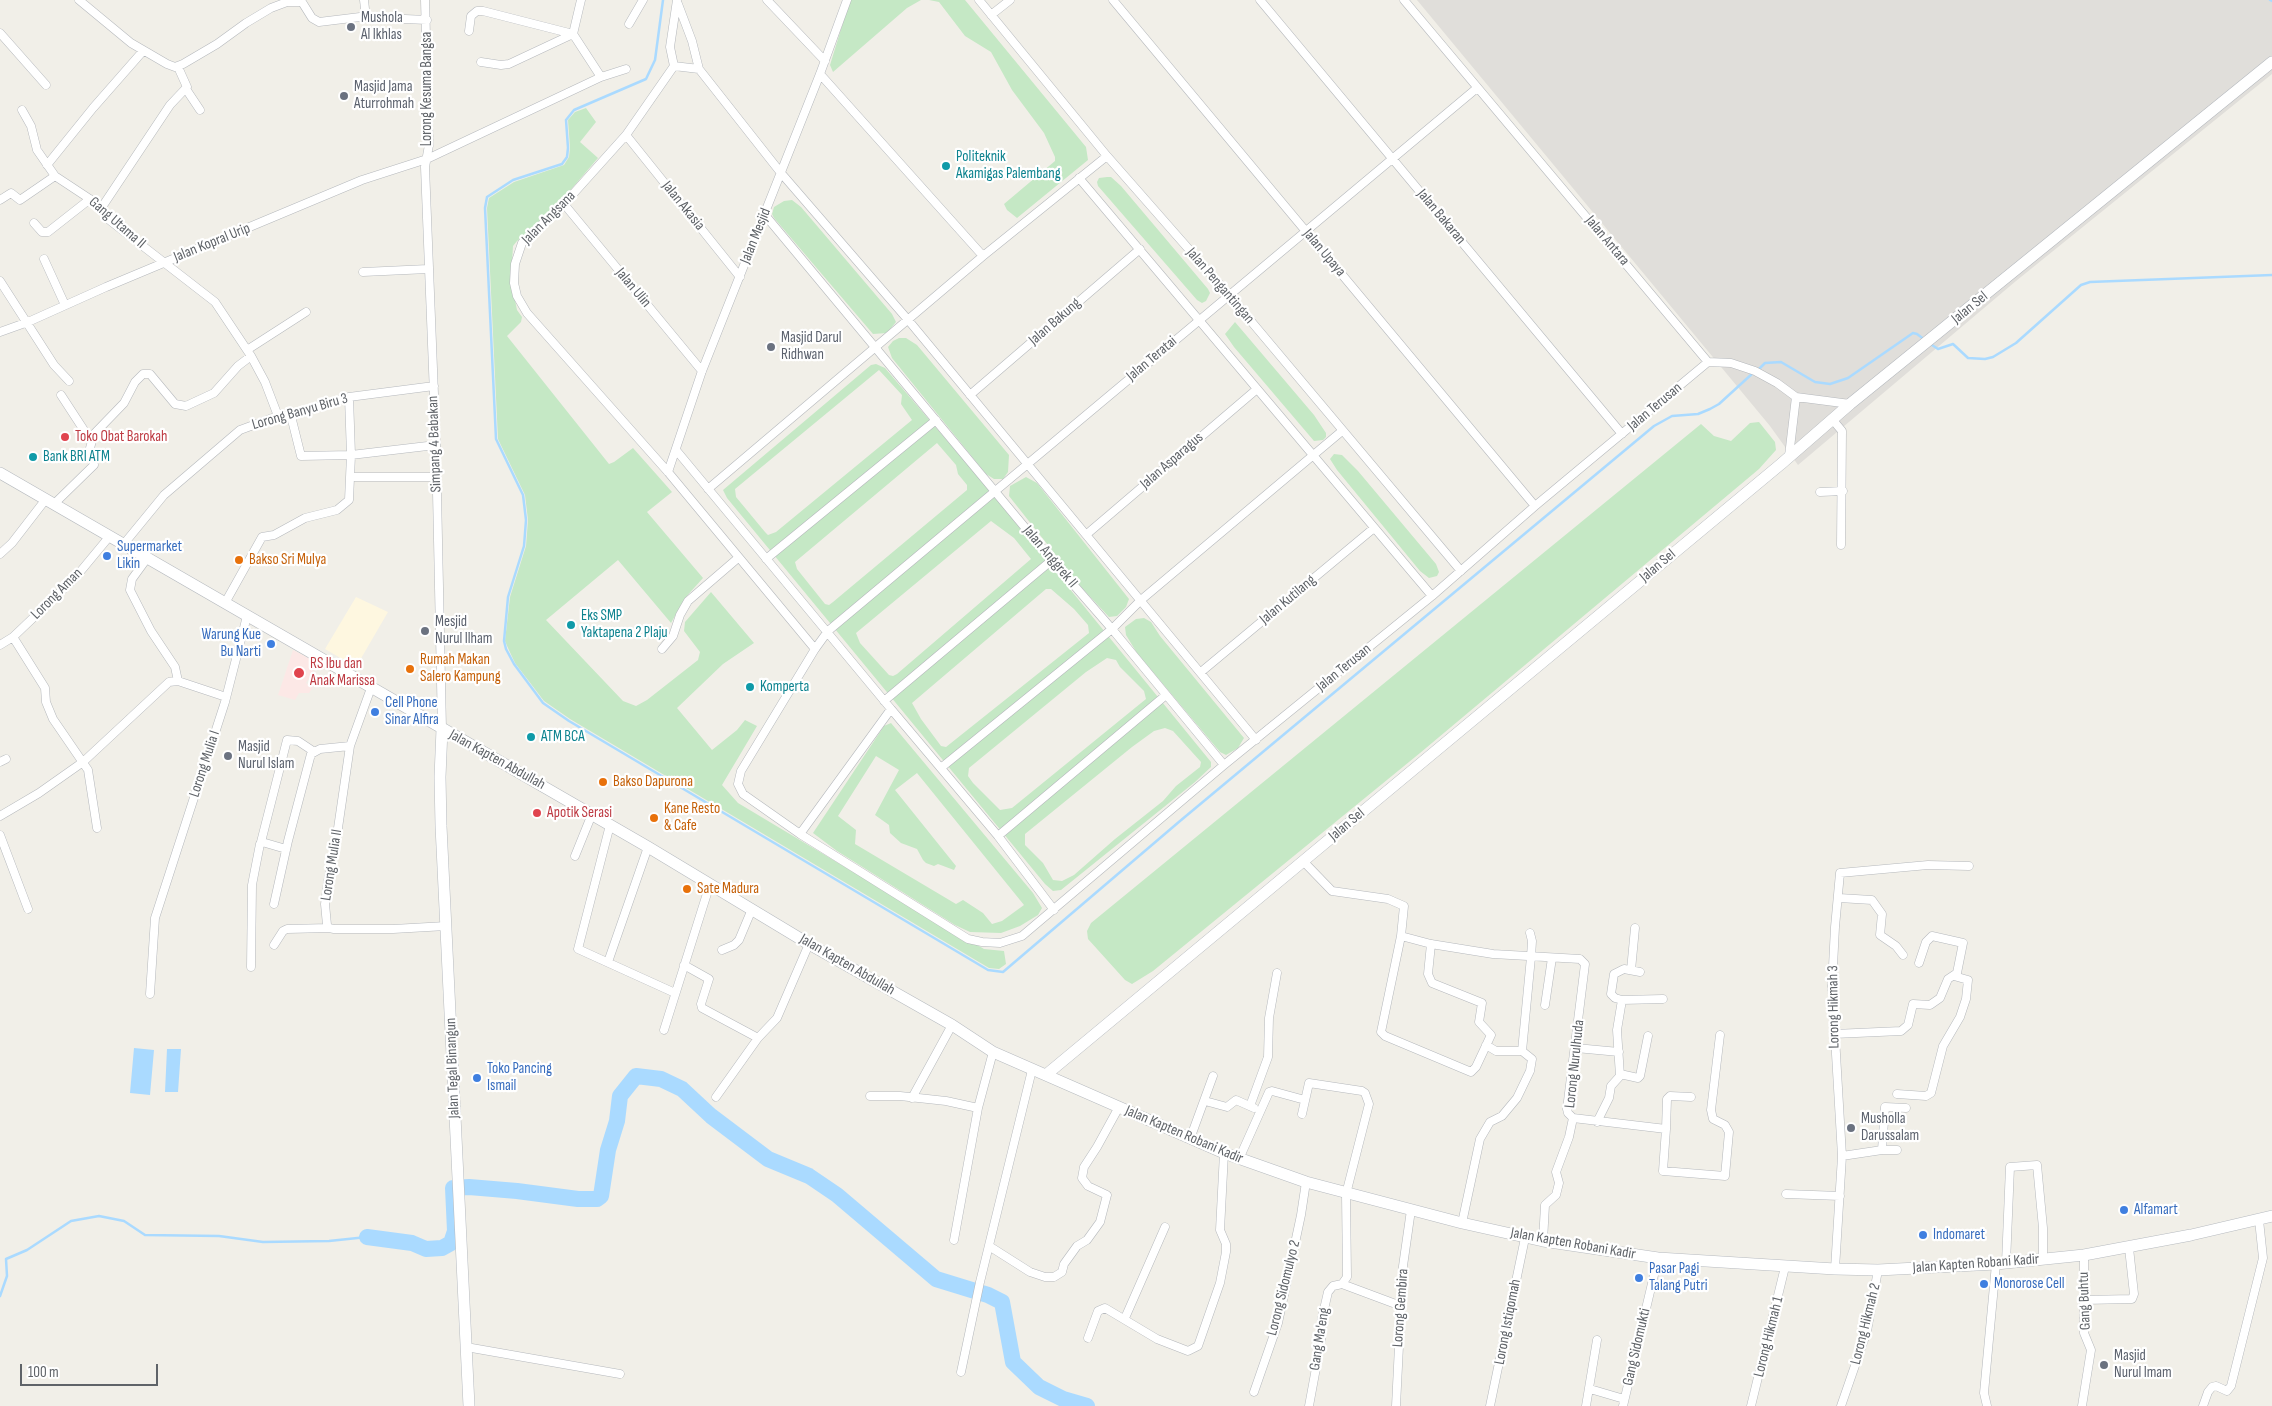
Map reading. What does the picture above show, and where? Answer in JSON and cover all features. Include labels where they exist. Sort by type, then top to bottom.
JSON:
[{"type":"main road","name":"Jalan Sel","points":[[1047,1074],[1850,404],[2272,62]]},
{"type":"main road","name":"Jalan Kapten Abdullah","points":[[0,473],[592,814],[809,944],[952,1025],[993,1052],[1032,1070],[1047,1074]]},
{"type":"main road","name":"Jalan Tegal Binangun","points":[[442,729],[440,777],[454,1061],[457,1192],[462,1248],[469,1406]]},
{"type":"main road","name":"Jalan Kapten Robani Kadir","points":[[1047,1074],[1190,1139],[1239,1159],[1306,1182],[1346,1194],[1525,1238],[1658,1258],[1785,1267],[1878,1270],[2001,1263],[2084,1255],[2129,1248],[2272,1216]]},
{"type":"street","points":[[78,0],[143,51],[167,64],[178,67],[188,85],[170,105],[102,207]]},
{"type":"street","points":[[364,0],[366,18]]},
{"type":"street","name":"Lorong Kesuma Bangsa","points":[[425,0],[427,20],[427,159]]},
{"type":"street","points":[[573,34],[581,0]]},
{"type":"street","points":[[629,24],[643,0]]},
{"type":"street","points":[[767,0],[825,61]]},
{"type":"street","name":"Jalan Mesjid","points":[[668,472],[702,371],[765,215],[847,0]]},
{"type":"street","name":"Jalan Pengantingan","points":[[978,0],[1107,156],[1228,295],[1461,571]]},
{"type":"street","points":[[991,15],[1010,0]]},
{"type":"street","name":"Jalan Upaya","points":[[1113,0],[1535,506]]},
{"type":"street","name":"Jalan Bakaran","points":[[1260,0],[1622,434]]},
{"type":"street","name":"Jalan Antara","points":[[1404,0],[1708,362]]},
{"type":"street","name":"Lorong Kesuma Bangsa","points":[[178,67],[277,3],[302,2],[312,18],[318,22],[366,18],[427,20]]},
{"type":"street","points":[[677,2],[670,47],[674,66],[699,68]]},
{"type":"street","points":[[677,2],[692,41],[699,68],[781,174],[909,321],[1256,740]]},
{"type":"street","points":[[469,30],[471,16],[477,11],[573,34],[601,78]]},
{"type":"street","points":[[0,33],[46,84]]},
{"type":"street","points":[[481,62],[500,65],[509,64],[573,34]]},
{"type":"street","points":[[47,166],[93,108],[143,51]]},
{"type":"street","name":"Jalan Angsana","points":[[674,66],[626,135],[564,204],[527,237],[519,247],[514,272],[517,296],[527,313],[668,472],[814,649]]},
{"type":"street","name":"Jalan Kopral Urip","points":[[0,332],[28,322],[362,180],[427,159],[601,78],[626,69]]},
{"type":"street","points":[[820,74],[983,256]]},
{"type":"street","name":"Jalan Teratai","points":[[800,834],[743,794],[738,781],[741,772],[814,649],[828,631],[1304,231],[1394,160],[1478,88]]},
{"type":"street","points":[[186,89],[200,110]]},
{"type":"street","name":"Gang Utama II","points":[[22,110],[31,126],[37,150],[55,176],[102,207],[108,219],[214,302],[249,353],[265,382],[278,416]]},
{"type":"street","name":"Jalan Akasia","points":[[626,135],[740,277]]},
{"type":"street","points":[[708,489],[876,349],[983,256],[1107,156]]},
{"type":"street","name":"Simpang 4 Babakan","points":[[427,159],[425,167],[437,477],[442,729]]},
{"type":"street","points":[[0,200],[11,193],[20,200],[55,176]]},
{"type":"street","points":[[1080,178],[1432,596]]},
{"type":"street","points":[[34,223],[42,232],[48,232],[90,199]]},
{"type":"street","name":"Jalan Ulin","points":[[564,204],[702,371]]},
{"type":"street","name":"Jalan Anggrek II","points":[[765,215],[1052,560],[1112,629],[1224,766]]},
{"type":"street","name":"Jalan Bakung","points":[[970,395],[1140,250]]},
{"type":"street","points":[[44,259],[65,305]]},
{"type":"street","points":[[363,272],[428,269]]},
{"type":"street","points":[[0,281],[54,365],[69,381]]},
{"type":"street","points":[[0,554],[50,502],[94,465],[90,451],[91,441],[96,430],[124,403],[135,382],[142,375],[149,373],[173,402],[180,406],[186,406],[214,393],[249,353],[306,312]]},
{"type":"street","points":[[1708,362],[1731,363],[1755,371],[1777,383],[1796,398],[1850,404]]},
{"type":"street","name":"Jalan Terusan","points":[[800,834],[968,939],[991,944],[1014,940],[1036,926],[1224,766],[1432,596],[1535,506],[1708,362]]},
{"type":"street","name":"Lorong Banyu Biru 3","points":[[123,544],[164,495],[188,473],[212,456],[227,440],[245,428],[278,416],[291,416],[349,397],[434,386]]},
{"type":"street","name":"Jalan Asparagus","points":[[1087,534],[1257,389]]},
{"type":"street","points":[[62,395],[91,441]]},
{"type":"street","points":[[225,602],[262,537],[274,535],[305,518],[337,510],[349,500],[351,455],[349,397]]},
{"type":"street","points":[[1790,456],[1796,398]]},
{"type":"street","points":[[291,416],[301,456],[351,455],[436,445]]},
{"type":"street","points":[[766,558],[936,420]]},
{"type":"street","points":[[1832,420],[1842,431],[1843,491],[1841,545]]},
{"type":"street","points":[[942,767],[1112,629],[1142,600],[1342,431]]},
{"type":"street","points":[[676,450],[828,631],[884,701],[942,767],[998,836],[1054,910]]},
{"type":"street","points":[[350,477],[437,477]]},
{"type":"street","points":[[1820,492],[1843,491]]},
{"type":"street","name":"Jalan Kutilang","points":[[1201,672],[1374,528]]},
{"type":"street","name":"Lorong Aman","points":[[0,645],[13,637],[75,578],[109,537]]},
{"type":"street","points":[[148,557],[132,579],[130,590],[151,631],[175,667],[178,681]]},
{"type":"street","points":[[662,648],[673,636],[680,615],[688,601],[738,558]]},
{"type":"street","points":[[884,701],[1052,560]]},
{"type":"street","name":"Lorong Mulia I","points":[[150,994],[157,911],[226,697],[247,616]]},
{"type":"street","points":[[13,637],[45,688],[46,702],[53,719],[89,772],[97,828]]},
{"type":"street","points":[[0,816],[39,793],[83,762],[171,681],[178,681],[226,697]]},
{"type":"street","name":"Lorong Mulia II","points":[[330,928],[326,921],[325,904],[350,746],[371,688]]},
{"type":"street","points":[[998,836],[1166,695]]},
{"type":"street","points":[[800,834],[891,709]]},
{"type":"street","points":[[251,967],[252,885],[287,740],[289,738],[298,741],[313,751]]},
{"type":"street","points":[[274,904],[298,797],[313,751],[320,748],[350,746]]},
{"type":"street","points":[[575,856],[592,814]]},
{"type":"street","points":[[610,825],[578,950],[675,993]]},
{"type":"street","points":[[0,835],[28,909]]},
{"type":"street","points":[[261,842],[286,849]]},
{"type":"street","points":[[608,962],[648,847]]},
{"type":"street","points":[[1303,861],[1332,891],[1402,904],[1404,908],[1401,936],[1381,1032],[1385,1036],[1471,1072],[1476,1066],[1491,1035],[1479,1022],[1481,1002],[1436,986],[1430,981],[1428,964],[1431,944]]},
{"type":"street","name":"Lorong Hikmah 3","points":[[1835,1269],[1842,1156],[1834,1034],[1833,948],[1840,873],[1928,865],[1969,866]]},
{"type":"street","points":[[664,1030],[710,884]]},
{"type":"street","points":[[1839,898],[1872,900],[1882,914],[1880,935],[1896,946],[1904,955]]},
{"type":"street","points":[[722,950],[734,945],[739,940],[752,909]]},
{"type":"street","points":[[274,946],[283,931],[287,929],[393,929],[446,926]]},
{"type":"street","points":[[1630,970],[1635,928]]},
{"type":"street","points":[[1522,1051],[1531,957],[1532,938],[1530,933]]},
{"type":"street","points":[[1401,936],[1431,944],[1493,954],[1552,958],[1545,1004]]},
{"type":"street","points":[[1920,963],[1926,942],[1932,936],[1962,942],[1960,959],[1954,976]]},
{"type":"street","points":[[716,1097],[758,1038],[777,1018],[809,944]]},
{"type":"street","name":"Lorong Nurulhuda","points":[[1543,1241],[1545,1205],[1556,1196],[1559,1183],[1556,1172],[1569,1137],[1573,1118],[1568,1113],[1568,1109],[1586,966],[1580,958],[1552,958]]},
{"type":"street","points":[[684,965],[709,979],[701,1004],[702,1008],[758,1038]]},
{"type":"street","points":[[1640,972],[1620,970],[1614,974],[1611,994],[1615,998],[1622,1000],[1663,999]]},
{"type":"street","points":[[1250,1106],[1268,1057],[1269,1018],[1276,973]]},
{"type":"street","points":[[1834,1034],[1901,1031],[1908,1025],[1913,1004],[1930,1005],[1936,1003],[1948,979],[1954,976],[1968,980],[1966,999],[1960,1017],[1944,1046],[1931,1093],[1926,1096],[1897,1094]]},
{"type":"street","points":[[1597,1122],[1608,1101],[1611,1086],[1619,1078],[1620,1074],[1618,1022],[1622,1000]]},
{"type":"street","points":[[912,1098],[952,1025]]},
{"type":"street","points":[[1692,1097],[1670,1096],[1667,1098],[1663,1171],[1725,1176],[1728,1128],[1725,1124],[1714,1121],[1711,1110],[1720,1035]]},
{"type":"street","points":[[1620,1074],[1638,1078],[1640,1076],[1648,1036]]},
{"type":"street","points":[[1462,1223],[1480,1139],[1490,1122],[1502,1116],[1513,1103],[1527,1080],[1532,1059],[1522,1051],[1496,1051],[1486,1045]]},
{"type":"street","points":[[1576,1048],[1619,1052]]},
{"type":"street","points":[[954,1240],[978,1108],[993,1052]]},
{"type":"street","points":[[961,1372],[976,1299],[1032,1070]]},
{"type":"street","points":[[1190,1139],[1213,1076]]},
{"type":"street","points":[[1302,1114],[1309,1083],[1362,1091],[1368,1099],[1369,1104],[1346,1194],[1347,1271],[1345,1282],[1342,1284],[1401,1306]]},
{"type":"street","points":[[1256,1089],[1268,1094]]},
{"type":"street","points":[[1239,1159],[1268,1094],[1272,1091],[1305,1100]]},
{"type":"street","points":[[870,1096],[892,1095],[946,1101],[978,1108]]},
{"type":"street","points":[[1205,1101],[1227,1107],[1236,1100],[1260,1112]]},
{"type":"street","points":[[989,1246],[1030,1272],[1045,1277],[1054,1277],[1062,1272],[1064,1264],[1076,1246],[1087,1240],[1100,1222],[1107,1196],[1088,1186],[1082,1178],[1084,1167],[1118,1107]]},
{"type":"street","points":[[1882,1150],[1885,1107],[1906,1108]]},
{"type":"street","points":[[1573,1118],[1666,1128]]},
{"type":"street","points":[[1842,1156],[1882,1150],[1897,1150]]},
{"type":"street","points":[[1088,1338],[1098,1310],[1101,1308],[1108,1309],[1125,1318],[1157,1339],[1188,1352],[1198,1346],[1220,1283],[1226,1252],[1226,1244],[1220,1230],[1224,1153]]},
{"type":"street","points":[[1987,1406],[1984,1393],[2001,1263],[2010,1167],[2037,1165],[2043,1228],[2042,1259]]},
{"type":"street","name":"Lorong Sidomulyo 2","points":[[1254,1392],[1278,1323],[1301,1215],[1306,1182]]},
{"type":"street","points":[[1786,1194],[1840,1196]]},
{"type":"street","name":"Lorong Gembira","points":[[1396,1406],[1403,1266],[1411,1210]]},
{"type":"street","points":[[2203,1406],[2212,1387],[2216,1386],[2227,1391],[2231,1386],[2263,1258],[2259,1220]]},
{"type":"street","points":[[1125,1318],[1165,1227]]},
{"type":"street","name":"Lorong Istiqomah","points":[[1490,1406],[1525,1238]]},
{"type":"street","points":[[2084,1300],[2132,1299],[2134,1294],[2129,1248]]},
{"type":"street","name":"Gang Buhtu","points":[[2082,1406],[2091,1350],[2084,1333],[2084,1255]]},
{"type":"street","name":"Gang Sidomukti","points":[[1624,1402],[1658,1258]]},
{"type":"street","name":"Lorong Hikmah 1","points":[[1751,1406],[1785,1267]]},
{"type":"street","name":"Lorong Hikmah 2","points":[[1840,1406],[1867,1331],[1878,1270]]},
{"type":"street","name":"Gang Ma'eng","points":[[1309,1406],[1321,1342],[1322,1318],[1328,1292],[1333,1286],[1342,1284]]},
{"type":"street","points":[[1586,1406],[1597,1340]]},
{"type":"street","points":[[466,1347],[620,1374]]},
{"type":"street","points":[[1590,1389],[1624,1402]]},
{"type":"shaded area","points":[[1417,0],[2272,0],[2272,74],[2016,281],[1798,465],[1770,426]]},
{"type":"shaded area","points":[[356,597],[388,612],[356,667],[325,649]]},
{"type":"shaded area","name":"RS Ibu dan Anak Marissa","points":[[293,650],[318,663],[306,683],[313,687],[309,693],[299,693],[295,700],[278,695]]},
{"type":"green space","points":[[850,0],[921,0],[907,8],[833,72],[830,65]]},
{"type":"green space","points":[[929,0],[965,0],[1086,147],[1088,160],[1017,218],[1007,210],[1004,204],[1055,161],[1055,157],[1044,133],[1012,90],[991,52],[965,36],[939,2]]},
{"type":"green space","points":[[586,108],[596,122],[580,142],[598,158],[549,215],[513,246],[511,280],[517,310],[522,317],[521,322],[507,336],[609,464],[633,448],[672,492],[647,512],[703,578],[685,598],[671,623],[618,560],[546,620],[623,701],[636,706],[647,700],[698,660],[700,652],[684,631],[685,622],[711,592],[754,643],[723,664],[677,708],[712,750],[737,730],[745,720],[757,726],[722,785],[738,803],[880,888],[984,949],[1004,951],[1006,964],[999,969],[989,968],[570,719],[544,701],[515,663],[505,641],[510,597],[526,546],[528,520],[525,495],[498,439],[487,208],[489,198],[514,182],[564,165],[569,157],[570,148],[568,120],[575,112]]},
{"type":"green space","points":[[1111,177],[1121,186],[1208,289],[1210,293],[1206,301],[1202,303],[1197,300],[1098,186],[1099,178]]},
{"type":"green space","points":[[792,200],[801,207],[892,314],[896,322],[887,333],[873,334],[774,218],[772,214],[774,207],[784,201]]},
{"type":"green space","points":[[1235,322],[1314,415],[1326,433],[1326,437],[1323,440],[1314,441],[1234,347],[1225,334]]},
{"type":"green space","points":[[899,338],[906,338],[917,345],[1009,455],[1008,472],[1003,479],[994,479],[986,474],[892,358],[888,347]]},
{"type":"green space","points":[[876,364],[885,368],[985,485],[1211,762],[1211,767],[1195,782],[1061,890],[1053,891],[1045,884],[727,498],[723,490],[871,365]],"holes":[[[879,370],[902,395],[901,404],[912,420],[776,532],[768,535],[765,532],[736,497],[735,489]],[[937,443],[956,465],[958,474],[967,485],[967,490],[829,605],[825,604],[797,569],[795,562]],[[991,521],[1014,538],[1031,559],[893,676],[889,675],[860,643],[856,633]],[[1046,589],[1051,589],[1074,609],[1088,625],[1089,633],[946,747],[941,746],[912,703]],[[1107,658],[1116,660],[1120,667],[1144,691],[1146,699],[1012,808],[1000,810],[973,783],[968,776],[969,768],[1086,672]],[[1165,728],[1173,731],[1201,762],[1200,767],[1176,786],[1163,801],[1074,875],[1062,881],[1053,880],[1043,863],[1025,845],[1025,834],[1154,731]]]},
{"type":"green space","points":[[1759,422],[1775,442],[1776,450],[1759,469],[1420,753],[1153,971],[1132,984],[1125,980],[1088,939],[1087,931],[1091,923],[1701,424],[1714,436],[1731,441],[1750,423]]},
{"type":"green space","points":[[1334,454],[1342,455],[1358,471],[1436,564],[1439,572],[1437,576],[1429,578],[1420,571],[1337,470],[1330,459]]},
{"type":"green space","points":[[1026,477],[1037,483],[1129,599],[1126,607],[1117,616],[1109,617],[1082,588],[1009,496],[1010,486]]},
{"type":"green space","points":[[1144,618],[1151,622],[1160,636],[1244,738],[1238,748],[1226,755],[1220,752],[1137,653],[1126,635],[1125,627],[1136,619]]},
{"type":"green space","points":[[891,723],[1033,893],[1042,908],[1038,915],[1020,926],[1001,933],[970,932],[955,925],[837,851],[813,833],[884,726]],"holes":[[[876,756],[899,770],[875,815],[889,825],[890,833],[901,843],[917,849],[926,863],[934,866],[938,864],[954,870],[956,866],[895,790],[917,773],[1024,905],[1002,921],[992,924],[983,913],[963,900],[956,904],[855,844],[856,830],[838,816]]]},
{"type":"water","points":[[134,1048],[154,1050],[150,1095],[130,1093]]},
{"type":"water","points":[[167,1049],[181,1049],[178,1092],[165,1092]]},
{"type":"waterway","points":[[663,0],[655,60],[646,79],[574,110],[566,120],[568,148],[567,157],[562,164],[513,180],[487,197],[485,208],[496,439],[523,495],[526,520],[524,546],[508,597],[504,641],[506,649],[514,664],[543,703],[569,721],[988,970],[1003,972],[1180,821],[1654,426],[1672,416],[1698,414],[1710,409],[1719,404],[1753,373]]},
{"type":"waterway","points":[[1929,343],[1938,349],[1953,344],[1968,358],[1985,359],[1993,357],[2016,343],[2081,285],[2090,282],[2272,275]]},
{"type":"waterway","points":[[1758,370],[1765,363],[1781,362],[1815,382],[1830,384],[1848,378],[1913,333],[1925,340]]},
{"type":"waterway","points":[[367,1237],[412,1243],[426,1249],[442,1248],[451,1243],[455,1231],[453,1188],[469,1187],[578,1199],[597,1199],[601,1196],[608,1150],[617,1121],[620,1096],[636,1076],[661,1079],[682,1089],[711,1116],[768,1159],[809,1176],[837,1195],[936,1279],[988,1295],[1002,1302],[1013,1362],[1039,1387],[1063,1399],[1087,1406]]},
{"type":"waterway","points":[[0,1296],[7,1276],[6,1259],[27,1250],[71,1221],[99,1216],[124,1221],[145,1235],[219,1236],[263,1242],[329,1241],[367,1237]]},
{"type":"place","name":"Mushola Al Ikhlas","points":[[351,27]]},
{"type":"place","name":"Masjid Jama Aturrohmah","points":[[344,96]]},
{"type":"place","name":"Politeknik Akamigas Palembang","points":[[946,166]]},
{"type":"place","name":"Masjid Darul Ridhwan","points":[[771,347]]},
{"type":"place","name":"Toko Obat Barokah","points":[[65,437]]},
{"type":"place","name":"Bank BRI ATM","points":[[33,457]]},
{"type":"place","name":"Supermarket Likin","points":[[107,556]]},
{"type":"place","name":"Bakso Sri Mulya","points":[[239,560]]},
{"type":"place","name":"Eks SMP Yaktapena 2 Plaju","points":[[571,625]]},
{"type":"place","name":"Mesjid Nurul Ilham","points":[[425,631]]},
{"type":"place","name":"Warung Kue Bu Narti","points":[[271,644]]},
{"type":"place","name":"Rumah Makan Salero Kampung","points":[[410,669]]},
{"type":"place","name":"RS Ibu dan Anak Marissa","points":[[299,673]]},
{"type":"place","name":"Komperta","points":[[750,687]]},
{"type":"place","name":"Cell Phone Sinar Alfira","points":[[375,712]]},
{"type":"place","name":"ATM BCA","points":[[531,737]]},
{"type":"place","name":"Masjid Nurul Islam","points":[[228,756]]},
{"type":"place","name":"Bakso Dapurona","points":[[603,782]]},
{"type":"place","name":"Apotik Serasi","points":[[537,813]]},
{"type":"place","name":"Kane Resto & Cafe","points":[[654,818]]},
{"type":"place","name":"Sate Madura","points":[[687,889]]},
{"type":"place","name":"Toko Pancing Ismail","points":[[477,1078]]},
{"type":"place","name":"Musholla Darussalam","points":[[1851,1128]]},
{"type":"place","name":"Alfamart","points":[[2124,1210]]},
{"type":"place","name":"Indomaret","points":[[1923,1235]]},
{"type":"place","name":"Pasar Pagi Talang Putri","points":[[1639,1278]]},
{"type":"place","name":"Monorose Cell","points":[[1984,1284]]},
{"type":"place","name":"Masjid Nurul Imam","points":[[2104,1365]]}]
